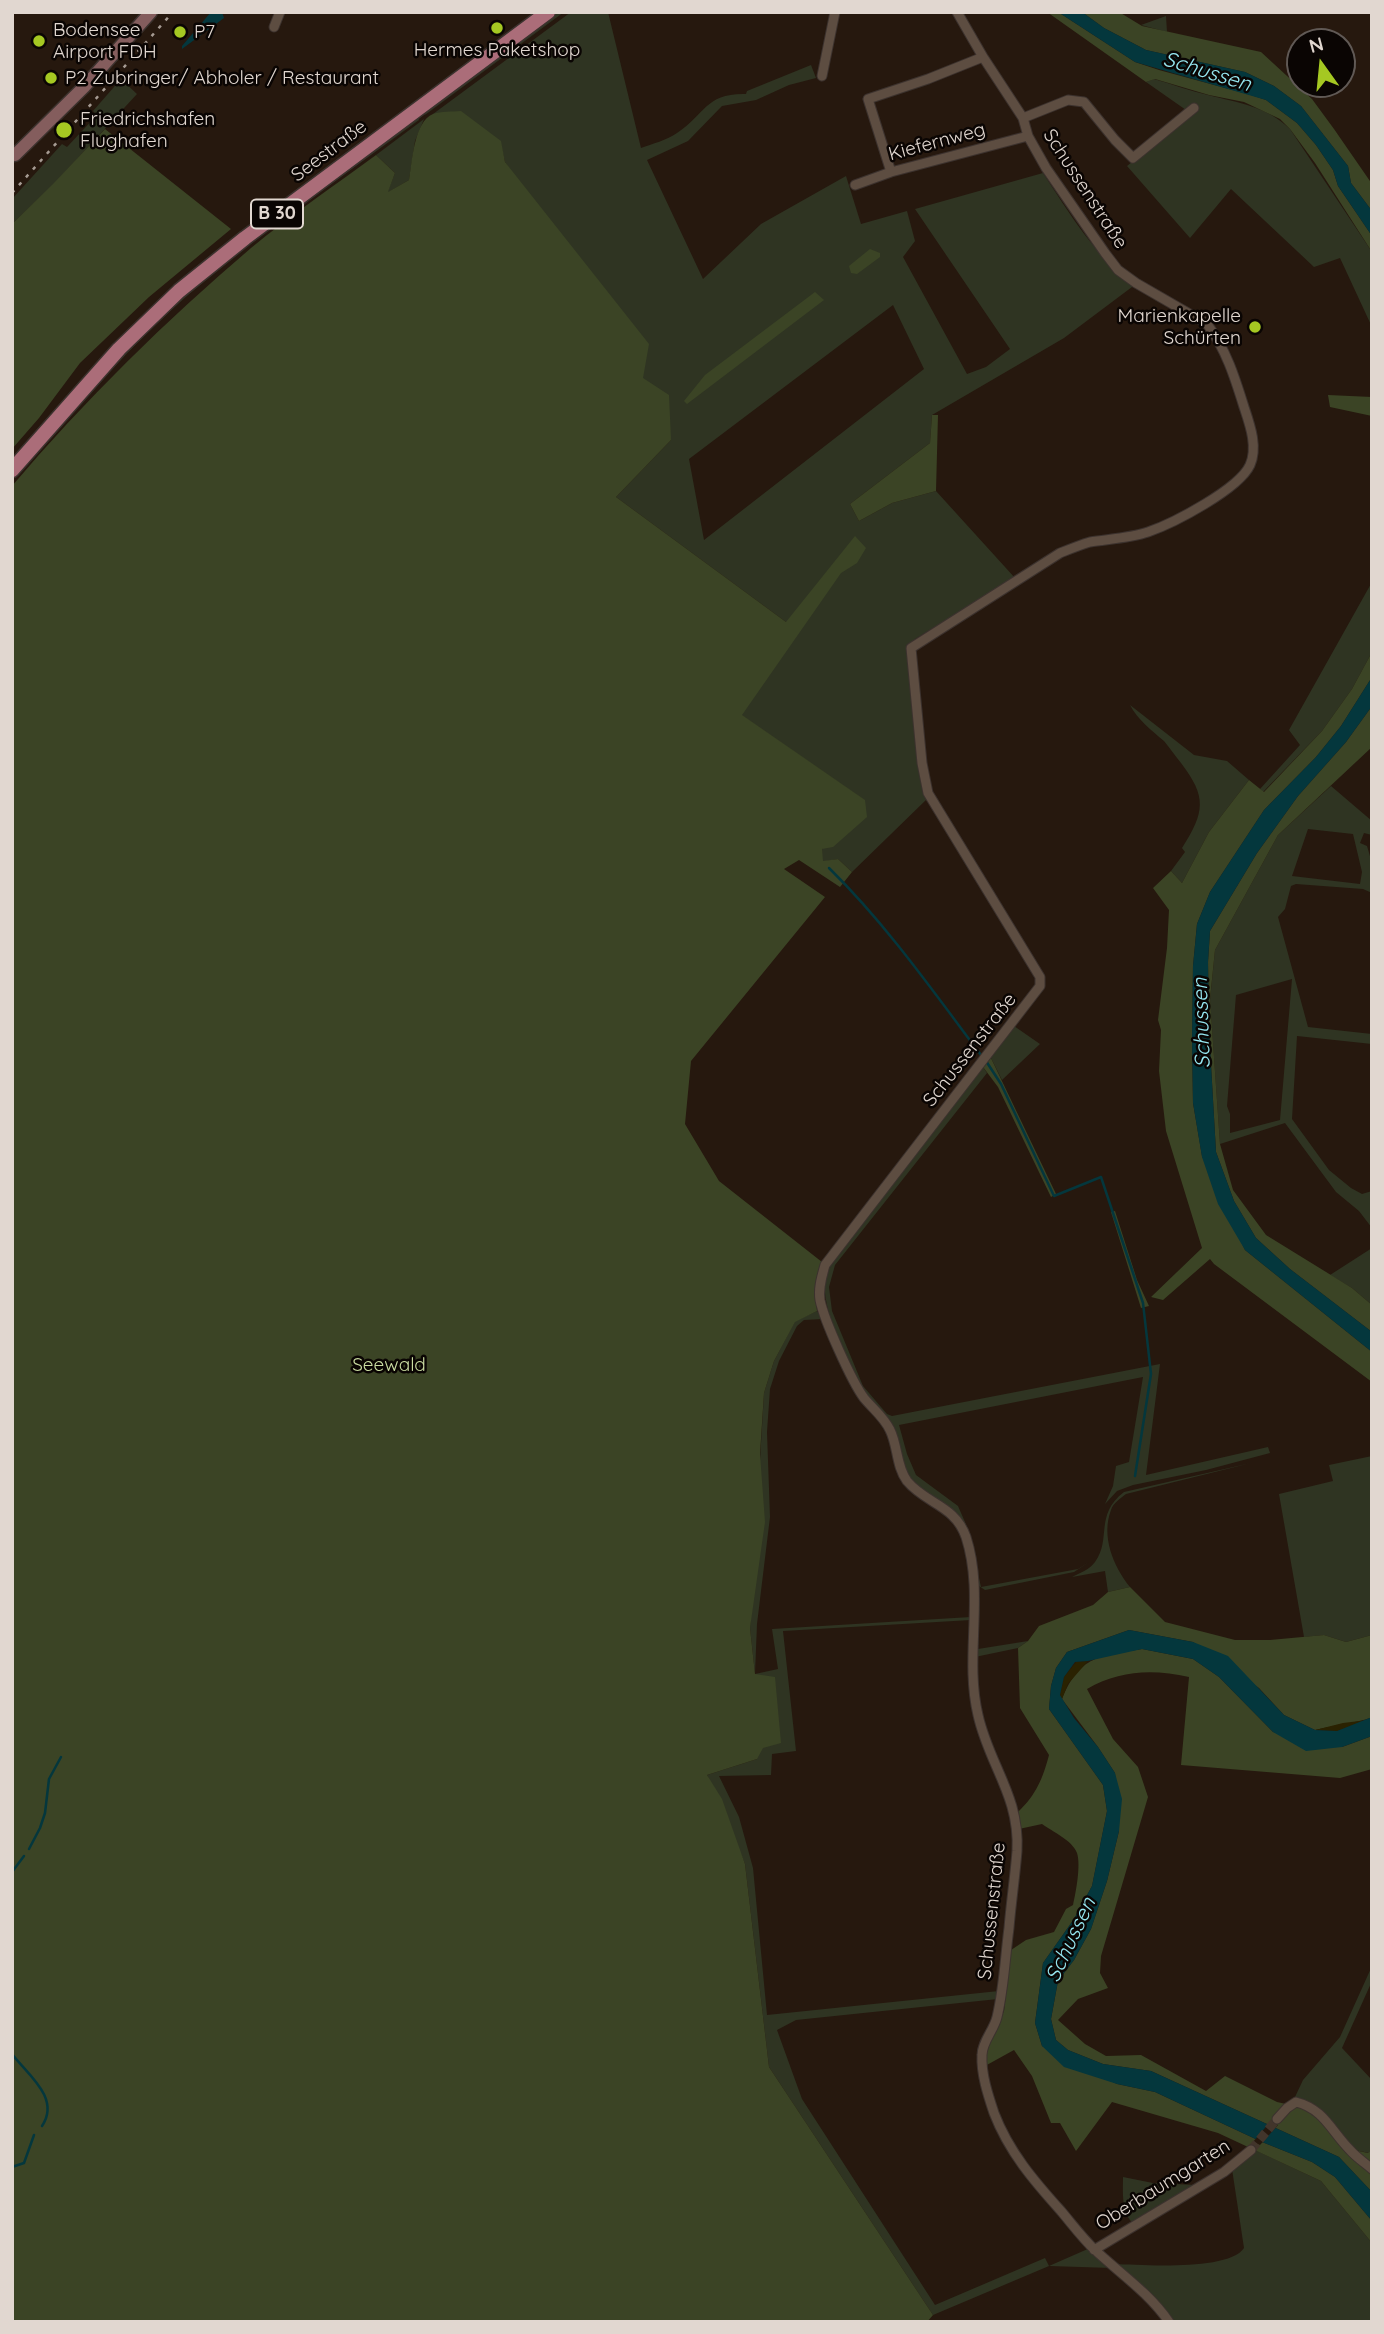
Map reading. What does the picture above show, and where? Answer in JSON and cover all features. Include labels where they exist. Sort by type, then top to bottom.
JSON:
[{"type":"main road","name":"Seestraße","points":[[12,470],[119,349],[148,319],[204,271],[548,12]]},
{"type":"street","points":[[13,156],[103,67],[151,12]]},
{"type":"street","points":[[274,27],[280,12]]},
{"type":"street","points":[[822,76],[835,12]]},
{"type":"street","name":"Schussenstraße","points":[[957,12],[982,57],[1023,118],[1028,136],[1046,168],[1118,270],[1207,324],[1215,334],[1227,358],[1252,430],[1251,464],[1240,480],[1221,494],[1147,533],[1086,543],[1060,553],[911,648],[922,764],[928,793],[1040,977],[1040,986],[825,1265],[820,1283],[820,1299],[825,1315],[863,1397],[884,1419],[892,1433],[901,1470],[917,1490],[953,1514],[966,1539],[976,1594],[973,1684],[977,1713],[1010,1797],[1017,1829],[1003,1981],[996,2021],[982,2050],[982,2063],[994,2113],[1009,2147],[1094,2250]]},
{"type":"street","points":[[891,173],[868,99],[982,57]]},
{"type":"street","points":[[1023,118],[1068,100],[1084,102],[1133,158],[1194,108]]},
{"type":"street","name":"Kiefernweg","points":[[855,185],[1028,136]]},
{"type":"street","points":[[1277,2119],[1296,2102],[1307,2105],[1325,2119],[1350,2150],[1372,2169]]},
{"type":"street","name":"Oberbaumgarten","points":[[1094,2250],[1224,2172],[1251,2150]]},
{"type":"street","points":[[1094,2250],[1158,2308],[1169,2322]]},
{"type":"green space","points":[[556,12],[564,12],[425,115],[428,108]]},
{"type":"green space","points":[[571,12],[608,12],[641,148],[677,133],[707,106],[722,97],[746,94],[747,91],[811,65],[816,78],[789,85],[756,100],[722,106],[688,141],[647,160],[703,279],[761,224],[846,176],[861,224],[907,211],[915,241],[903,257],[967,374],[986,367],[1010,349],[915,209],[1043,173],[1095,248],[1136,284],[1064,338],[932,415],[930,443],[850,504],[859,521],[892,503],[936,491],[1015,578],[915,639],[907,650],[920,777],[927,799],[852,872],[838,859],[822,862],[822,849],[864,800],[741,715],[786,622],[616,497],[671,440],[643,379],[505,162],[500,141],[433,114]],"holes":[[[893,305],[924,369],[704,540],[689,459]]]},
{"type":"green space","points":[[1047,12],[1058,12],[1135,62],[1266,100],[1297,123],[1316,145],[1333,170],[1338,186],[1372,236],[1372,252],[1315,163],[1280,119],[1244,102],[1155,79],[1146,82]]},
{"type":"green space","points":[[1082,12],[1119,12],[1142,26],[1261,52],[1286,75],[1286,95],[1245,72],[1146,50],[1104,28]]},
{"type":"green space","points":[[1166,16],[1167,32],[1141,25]]},
{"type":"green space","points":[[121,79],[137,94],[53,185],[12,224],[12,199],[62,144],[67,147],[97,115],[93,111]]},
{"type":"green space","points":[[1154,79],[1252,106],[1281,121],[1290,129],[1372,252],[1372,327],[1340,258],[1314,267],[1231,189],[1190,238],[1127,166],[1198,109],[1186,110],[1146,82]]},
{"type":"green space","points":[[1290,98],[1312,99],[1372,184],[1372,211],[1351,183],[1348,166],[1301,106]]},
{"type":"green space","name":"Seewald","points":[[461,111],[501,141],[505,162],[649,344],[643,378],[669,395],[671,440],[616,497],[786,622],[855,536],[866,548],[857,563],[841,573],[742,715],[865,800],[867,817],[833,847],[822,849],[823,861],[838,859],[852,872],[840,887],[799,860],[784,869],[825,897],[691,1061],[685,1124],[719,1181],[822,1262],[815,1285],[817,1311],[795,1322],[774,1361],[764,1393],[760,1454],[765,1522],[750,1628],[755,1674],[775,1677],[781,1743],[763,1748],[757,1759],[707,1775],[722,1799],[745,1864],[769,2067],[933,2315],[927,2322],[12,2322],[12,486],[127,362],[251,248],[376,155],[395,173],[388,192],[409,180],[415,143],[427,118],[436,113]]},
{"type":"green space","points":[[418,117],[419,120],[273,227],[188,295],[119,362],[55,434],[55,428],[152,322],[220,263]]},
{"type":"green space","points":[[424,119],[415,141],[409,180],[387,193],[395,173],[376,155]]},
{"type":"green space","points":[[105,129],[231,229],[149,297],[80,363],[12,449],[12,224]]},
{"type":"green space","points":[[870,249],[880,253],[880,257],[857,274],[851,273],[849,266]]},
{"type":"green space","points":[[815,292],[824,300],[687,404],[684,401],[705,375]]},
{"type":"green space","points":[[1328,395],[1372,397],[1372,416],[1330,407]]},
{"type":"green space","points":[[932,415],[938,415],[936,491],[892,503],[859,521],[850,504],[930,443]]},
{"type":"green space","points":[[1372,582],[1372,652],[1352,689],[1322,731],[1263,792],[1260,789],[1300,745],[1289,730]]},
{"type":"green space","points":[[1372,652],[1372,677],[1341,726],[1316,757],[1264,810],[1210,892],[1197,924],[1193,966],[1192,1040],[1193,1103],[1202,1156],[1245,1250],[1372,1352],[1372,1382],[1210,1259],[1163,1300],[1151,1297],[1202,1248],[1166,1131],[1159,1071],[1161,1030],[1158,1020],[1169,910],[1153,888],[1171,871],[1182,883],[1209,832],[1249,780],[1264,792],[1322,731],[1352,689]]},
{"type":"green space","points":[[1130,705],[1194,755],[1227,761],[1249,780],[1209,832],[1182,883],[1171,871],[1185,852],[1182,848],[1199,814],[1199,795],[1181,763]]},
{"type":"green space","points":[[1372,706],[1372,747],[1278,835],[1215,950],[1210,999],[1220,1144],[1233,1190],[1266,1235],[1352,1288],[1372,1305],[1372,1332],[1290,1269],[1256,1238],[1234,1201],[1216,1152],[1208,962],[1210,931],[1257,853],[1298,796],[1346,742]]},
{"type":"green space","points":[[1331,786],[1372,821],[1372,835],[1364,833],[1360,843],[1367,846],[1372,863],[1372,893],[1363,889],[1296,884],[1291,886],[1285,909],[1278,917],[1308,1027],[1372,1034],[1372,1044],[1297,1036],[1292,1119],[1329,1170],[1362,1194],[1372,1191],[1372,1228],[1359,1211],[1336,1192],[1285,1123],[1220,1144],[1210,1000],[1215,950],[1278,835]],"holes":[[[1308,829],[1353,834],[1362,872],[1360,884],[1292,876]],[[1292,979],[1280,1120],[1230,1133],[1227,1106],[1236,995]]]},
{"type":"green space","points":[[1014,1026],[1040,1044],[1002,1080],[990,1056]]},
{"type":"green space","points":[[990,1056],[1056,1194],[1051,1197],[998,1087],[983,1067]]},
{"type":"green space","points":[[983,1067],[987,1073],[835,1265],[829,1287],[832,1311],[863,1386],[887,1414],[892,1416],[1160,1364],[1146,1475],[1268,1447],[1270,1453],[1133,1485],[1117,1491],[1105,1504],[1113,1486],[1116,1466],[1129,1462],[1143,1377],[899,1425],[916,1475],[958,1506],[968,1529],[981,1587],[1078,1569],[1089,1562],[1074,1572],[985,1590],[979,1586],[965,1528],[911,1481],[893,1425],[865,1392],[850,1367],[835,1333],[824,1283],[826,1271],[838,1252]]},
{"type":"green space","points":[[1115,1211],[1137,1280],[1149,1306],[1141,1308],[1111,1212]]},
{"type":"green space","points":[[1372,1248],[1372,1305],[1352,1288],[1330,1275]]},
{"type":"green space","points":[[817,1311],[823,1319],[804,1320],[797,1326],[779,1361],[770,1389],[767,1432],[770,1517],[757,1624],[755,1674],[750,1628],[764,1393],[774,1361],[795,1321]]},
{"type":"green space","points":[[1372,1456],[1372,1635],[1346,1642],[1324,1635],[1304,1637],[1279,1494],[1333,1481],[1329,1465]]},
{"type":"green space","points":[[1251,1463],[1126,1494],[1112,1507],[1107,1530],[1110,1550],[1118,1570],[1130,1587],[1108,1592],[1105,1571],[1072,1577],[1095,1562],[1100,1553],[1109,1509],[1124,1492]]},
{"type":"green space","points":[[1130,1587],[1165,1622],[1235,1640],[1324,1635],[1346,1642],[1372,1635],[1372,1717],[1315,1730],[1284,1715],[1259,1688],[1193,1642],[1129,1630],[1067,1652],[1056,1668],[1049,1709],[1103,1785],[1107,1811],[1092,1886],[1074,1919],[1043,1963],[1035,2023],[1042,2046],[1117,2084],[1155,2092],[1312,2162],[1335,2177],[1372,2221],[1372,2243],[1321,2181],[1218,2133],[1112,2102],[1076,2151],[1060,2123],[1051,2123],[1032,2076],[1014,2050],[985,2066],[985,2054],[1004,2011],[1011,1950],[1026,1940],[1054,1932],[1066,1909],[1073,1905],[1077,1886],[1078,1858],[1071,1844],[1042,1824],[1019,1829],[1018,1812],[1038,1786],[1049,1755],[1020,1708],[1018,1648],[1028,1641],[1039,1626],[1093,1605],[1108,1592]]},
{"type":"green space","points":[[980,1596],[978,1649],[1028,1641],[1018,1648],[975,1657],[977,1605]]},
{"type":"green space","points":[[971,1617],[971,1620],[783,1631],[796,1751],[772,1754],[771,1775],[719,1776],[739,1817],[753,1868],[767,2015],[999,1991],[998,1999],[796,2020],[777,2030],[802,2099],[935,2305],[1045,2258],[1049,2266],[933,2315],[769,2067],[745,1864],[707,1775],[757,1759],[755,1674],[778,1669],[772,1629]]},
{"type":"green space","points":[[1142,1649],[1193,1659],[1219,1677],[1273,1732],[1342,1747],[1372,1736],[1372,1769],[1340,1778],[1181,1765],[1189,1677],[1137,1673],[1112,1678],[1087,1689],[1113,1739],[1138,1767],[1148,1797],[1101,1956],[1100,1973],[1108,1988],[1078,1999],[1058,2020],[1085,2044],[1106,2056],[1141,2055],[1206,2091],[1225,2076],[1277,2102],[1314,2112],[1354,2150],[1368,2153],[1372,2150],[1372,2192],[1339,2157],[1151,2071],[1103,2064],[1068,2050],[1056,2040],[1051,2019],[1058,1981],[1074,1960],[1091,1929],[1107,1881],[1119,1831],[1115,1773],[1062,1699],[1076,1674],[1093,1660]]},
{"type":"green space","points":[[1372,1966],[1372,1981],[1342,2048],[1372,2080],[1372,2150],[1369,2153],[1354,2150],[1321,2110],[1295,2097],[1303,2080],[1340,2037]]},
{"type":"green space","points":[[1255,2150],[1321,2181],[1372,2243],[1372,2322],[1171,2322],[1115,2264],[1204,2263],[1235,2255],[1244,2248],[1232,2169]]},
{"type":"green space","points":[[1123,2177],[1153,2183],[1196,2185],[1134,2224],[1125,2209]]},
{"type":"green space","points":[[1090,2248],[1112,2268],[1049,2266]]},
{"type":"sand","points":[[1088,1661],[1068,1684],[1062,1699],[1060,1695],[1064,1677],[1076,1662]]},
{"type":"sand","points":[[1368,1720],[1337,1731],[1315,1730],[1343,1723]]},
{"type":"water","points":[[211,12],[222,12],[224,18],[182,49],[182,46]]},
{"type":"water","name":"Schussen","points":[[1058,12],[1082,12],[1104,28],[1146,50],[1245,72],[1274,86],[1286,95],[1286,98],[1301,106],[1348,166],[1351,183],[1372,211],[1372,236],[1338,186],[1333,170],[1316,145],[1297,123],[1266,100],[1135,62]]},
{"type":"water","name":"Schussen","points":[[1372,677],[1372,706],[1346,742],[1298,796],[1257,853],[1210,931],[1208,962],[1216,1152],[1234,1201],[1256,1238],[1290,1269],[1372,1332],[1372,1352],[1245,1250],[1218,1204],[1202,1157],[1193,1103],[1192,1040],[1193,966],[1197,924],[1210,892],[1264,810],[1316,757],[1341,726]]},
{"type":"water","name":"Schussen","points":[[1129,1630],[1193,1642],[1228,1656],[1284,1715],[1315,1730],[1337,1731],[1372,1717],[1372,1736],[1342,1747],[1306,1751],[1273,1732],[1219,1677],[1193,1659],[1142,1649],[1075,1662],[1064,1677],[1060,1695],[1115,1773],[1122,1799],[1119,1831],[1107,1881],[1091,1929],[1074,1960],[1058,1981],[1051,2019],[1056,2040],[1068,2050],[1103,2064],[1151,2071],[1339,2157],[1372,2192],[1372,2221],[1335,2177],[1312,2162],[1155,2092],[1117,2084],[1064,2067],[1042,2046],[1035,2023],[1043,1963],[1074,1919],[1092,1886],[1107,1811],[1103,1785],[1049,1709],[1051,1686],[1056,1668],[1067,1652]]},
{"type":"pier","points":[[1270,2122],[1278,2125],[1260,2145],[1253,2142]]},
{"type":"waterway","points":[[829,868],[889,935],[981,1055]]},
{"type":"waterway","points":[[986,1061],[1001,1084],[1054,1196],[1101,1177],[1143,1303],[1151,1374],[1135,1476]]},
{"type":"waterway","points":[[29,1849],[45,1813],[49,1779],[61,1757]]},
{"type":"waterway","points":[[12,1872],[24,1856]]},
{"type":"waterway","points":[[12,2054],[45,2096],[47,2116],[42,2126]]},
{"type":"waterway","points":[[12,2167],[24,2163],[34,2135]]},
{"type":"tunnel","points":[[1251,2150],[1277,2119]]},
{"type":"railway","points":[[12,193],[173,12]]},
{"type":"place","name":"Hermes Paketshop","points":[[497,28]]},
{"type":"place","name":"P7","points":[[180,32]]},
{"type":"place","name":"Bodensee Airport FDH","points":[[39,41]]},
{"type":"place","name":"P2 Zubringer/ Abholer / Restaurant","points":[[51,78]]},
{"type":"place","name":"Friedrichshafen Flughafen","points":[[64,130]]},
{"type":"place","name":"Marienkapelle Schürten","points":[[1255,327]]}]
